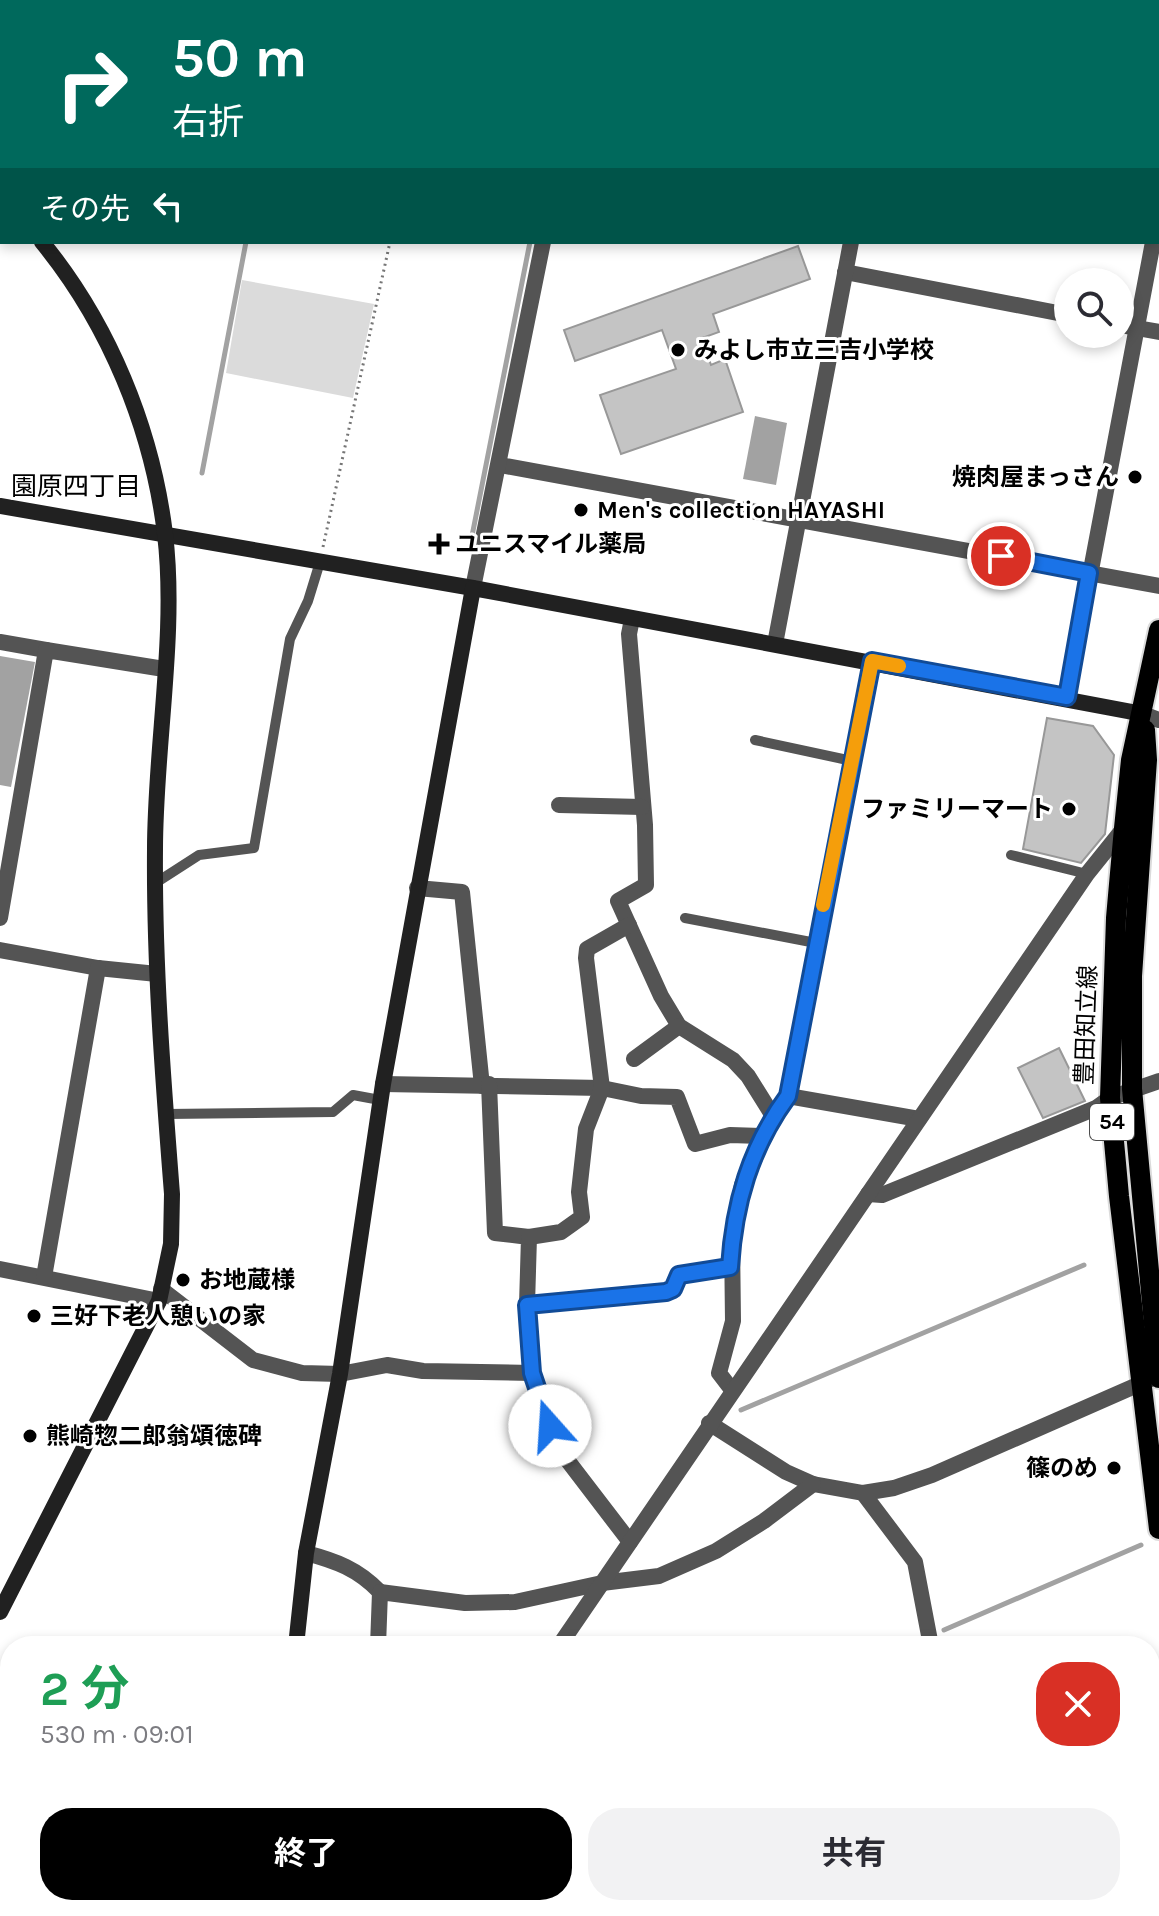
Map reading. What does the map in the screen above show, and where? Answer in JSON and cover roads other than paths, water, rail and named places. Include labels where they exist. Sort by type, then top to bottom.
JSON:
[{"type":"main road","name":"豊田知立線","points":[[1159,630],[1132,976],[1132,1089],[1155,1378],[1159,1529]]},
{"type":"main road","name":"豊田知立線","points":[[1151,717],[1131,760],[1116,918],[1110,1098],[1155,1378]]},
{"type":"street","points":[[0,1612],[160,1295],[171,1231],[154,884],[155,775],[164,669],[165,535],[148,454],[114,353],[75,283],[44,244]]},
{"type":"street","points":[[297,1636],[306,1553],[340,1374],[382,1092],[417,888],[473,588],[543,244]]},
{"type":"street","points":[[775,644],[851,244]]},
{"type":"street","points":[[1067,697],[1153,244]]},
{"type":"street","points":[[845,272],[1054,312]]},
{"type":"street","points":[[1134,327],[1159,332]]},
{"type":"street","points":[[500,465],[797,517],[1159,586]]},
{"type":"street","points":[[0,506],[872,661],[1067,697],[1151,717]]},
{"type":"street","points":[[632,619],[629,634],[646,885],[618,901],[661,996],[679,1026],[733,1060],[748,1076],[773,1116]]},
{"type":"street","points":[[0,642],[164,669]]},
{"type":"street","points":[[0,918],[46,650]]},
{"type":"street","points":[[732,1390],[719,1373],[733,1321],[730,1267],[742,1185],[761,1136],[788,1096],[872,661]]},
{"type":"street","points":[[559,805],[642,807]]},
{"type":"street","points":[[566,1636],[1087,874],[1124,828]]},
{"type":"street","points":[[417,888],[462,892],[486,1085],[495,1233],[529,1237],[561,1232],[582,1217],[579,1192],[586,1129],[602,1088],[587,949],[629,925]]},
{"type":"street","points":[[0,950],[98,968],[157,974]]},
{"type":"street","points":[[44,1277],[98,968]]},
{"type":"street","points":[[634,1059],[679,1026]]},
{"type":"street","points":[[868,1194],[882,1195],[969,1162],[1096,1108],[1110,1098],[1159,1081]]},
{"type":"street","points":[[382,1092],[486,1085],[602,1088],[641,1096],[677,1097],[695,1144],[730,1135],[761,1136]]},
{"type":"street","points":[[788,1096],[919,1119]]},
{"type":"street","points":[[529,1237],[527,1305],[532,1373],[555,1444],[630,1542]]},
{"type":"street","points":[[527,1305],[666,1292],[673,1289],[679,1275],[730,1267]]},
{"type":"street","points":[[0,1269],[160,1295],[253,1360],[302,1373],[340,1374],[387,1365],[423,1371],[532,1373]]},
{"type":"street","points":[[709,1423],[786,1472],[813,1484],[863,1493],[932,1475],[1155,1378]]},
{"type":"street","points":[[306,1553],[340,1562],[363,1574],[380,1592],[465,1603],[515,1602],[602,1583],[637,1582],[689,1566],[764,1521],[813,1484]]},
{"type":"street","points":[[863,1493],[915,1562],[929,1636]]},
{"type":"street","points":[[378,1636],[380,1592]]},
{"type":"lane","points":[[154,884],[199,855],[254,848],[290,639],[308,601],[320,562]]},
{"type":"lane","points":[[755,740],[852,761]]},
{"type":"lane","points":[[1011,855],[1087,874]]},
{"type":"lane","points":[[685,918],[816,943]]},
{"type":"lane","points":[[166,1114],[333,1112],[353,1095],[382,1092]]},
{"type":"waterway","points":[[202,473],[246,244]]},
{"type":"waterway","points":[[472,536],[530,244]]},
{"type":"waterway","points":[[741,1410],[1084,1265]]},
{"type":"waterway","points":[[944,1630],[1141,1545]]},
{"type":"place","name":"みよし市立三吉小学校","points":[[678,350]]},
{"type":"place","name":"焼肉屋まっさん","points":[[1135,477]]},
{"type":"place","name":"Men's collection HAYASHI","points":[[581,510]]},
{"type":"place","name":"ユニスマイル薬局","points":[[439,544]]},
{"type":"place","name":"ファミリーマート","points":[[1069,809]]},
{"type":"place","name":"お地蔵様","points":[[183,1280]]},
{"type":"place","name":"三好下老人憩いの家","points":[[34,1316]]},
{"type":"place","name":"熊崎惣二郎翁頌徳碑","points":[[30,1436]]},
{"type":"place","name":"篠のめ","points":[[1114,1468]]},
{"type":"district","name":"園原四丁目","points":[[76,486]]}]
